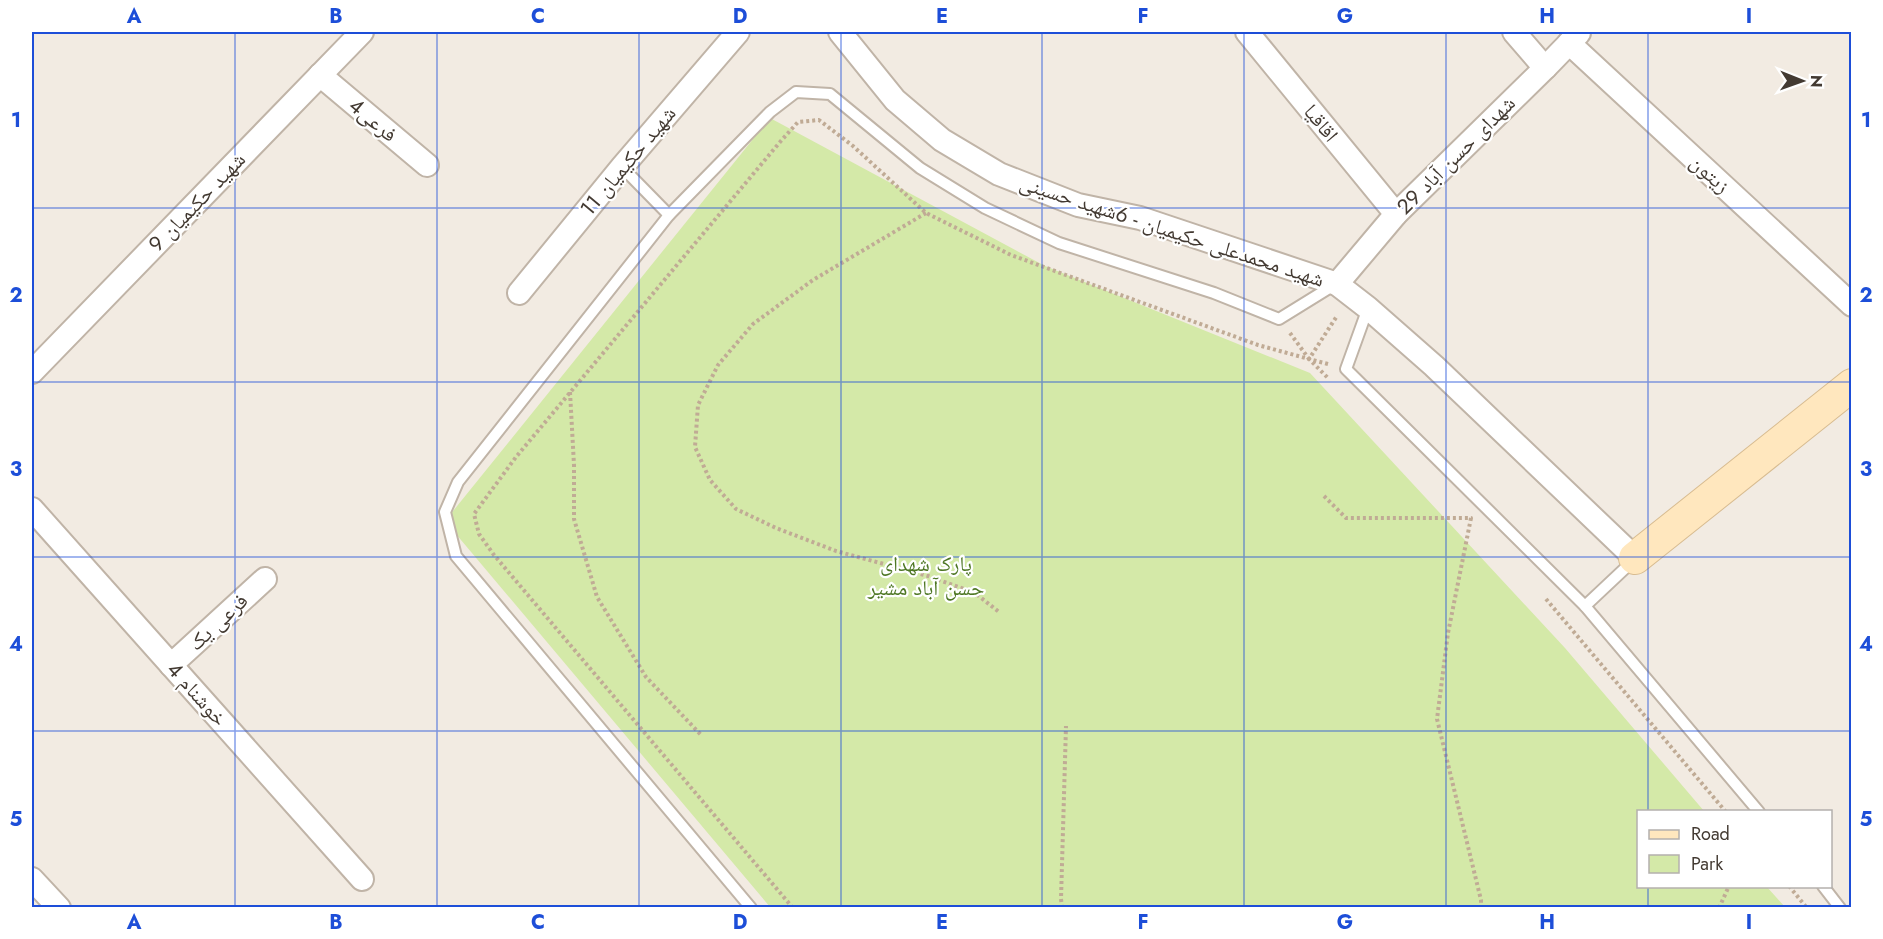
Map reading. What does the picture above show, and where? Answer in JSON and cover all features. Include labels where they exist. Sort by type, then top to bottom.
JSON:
[{"type":"street","name":"شهید حکیمیان 9","points":[[32,372],[362,32]]},
{"type":"street","name":"شهید حکیمیان 11","points":[[519,293],[622,167],[738,32]]},
{"type":"street","name":"شهید محمدعلی حکیمیان - 6شهید حسینی","points":[[840,32],[895,100],[942,140],[999,174],[1078,205],[1140,218],[1352,295],[1434,366],[1635,558]]},
{"type":"street","name":"اقاقیا","points":[[1247,32],[1396,214]]},
{"type":"street","points":[[1514,32],[1545,68]]},
{"type":"street","name":"شهدای حسن آباد 29","points":[[1352,295],[1396,214],[1574,37]]},
{"type":"street","name":"زیتون","points":[[1574,37],[1851,305]]},
{"type":"street","name":"فرعی4","points":[[320,75],[427,165]]},
{"type":"street","points":[[1635,558],[1851,386]]},
{"type":"street","name":"خوشنام 4","points":[[32,509],[362,879]]},
{"type":"street","name":"فرعی یک","points":[[171,665],[265,579]]},
{"type":"street","points":[[32,879],[59,908]]},
{"type":"lane","points":[[751,908],[456,556],[446,512],[458,482],[669,215],[770,112],[796,92],[830,94],[920,168],[985,208],[1059,243],[1214,292],[1279,319],[1352,295],[1346,369],[1585,606],[1757,810]]},
{"type":"lane","points":[[622,167],[669,215]]},
{"type":"lane","points":[[1585,606],[1635,558]]},
{"type":"lane","points":[[1825,888],[1840,908]]},
{"type":"path","points":[[793,908],[494,555],[479,534],[474,514],[516,457],[798,122],[819,120],[853,146],[926,213],[1011,255],[1258,345],[1346,369]]},
{"type":"path","points":[[926,213],[813,280],[753,324],[718,365],[698,405],[695,447],[710,480],[736,509],[776,528],[836,551],[928,576],[975,593],[999,612]]},
{"type":"path","points":[[1309,359],[1352,295]]},
{"type":"path","points":[[1279,319],[1309,359],[1335,384]]},
{"type":"path","points":[[570,392],[574,519],[597,597],[646,677],[702,736]]},
{"type":"path","points":[[1324,496],[1346,518],[1471,518]]},
{"type":"path","points":[[1463,510],[1479,526]]},
{"type":"path","points":[[1471,518],[1448,633],[1437,718],[1481,900],[1480,908]]},
{"type":"path","points":[[1540,591],[1724,810]]},
{"type":"path","points":[[1062,908],[1066,726]]},
{"type":"path","points":[[1719,908],[1728,888]]},
{"type":"path","points":[[1791,888],[1807,908]]},
{"type":"green space","name":"پارک شهدای حسن آباد مشیر","points":[[770,118],[1045,266],[1310,373],[1565,648],[1703,810],[1637,810],[1637,888],[1768,888],[1785,907],[770,907],[445,521]]}]
